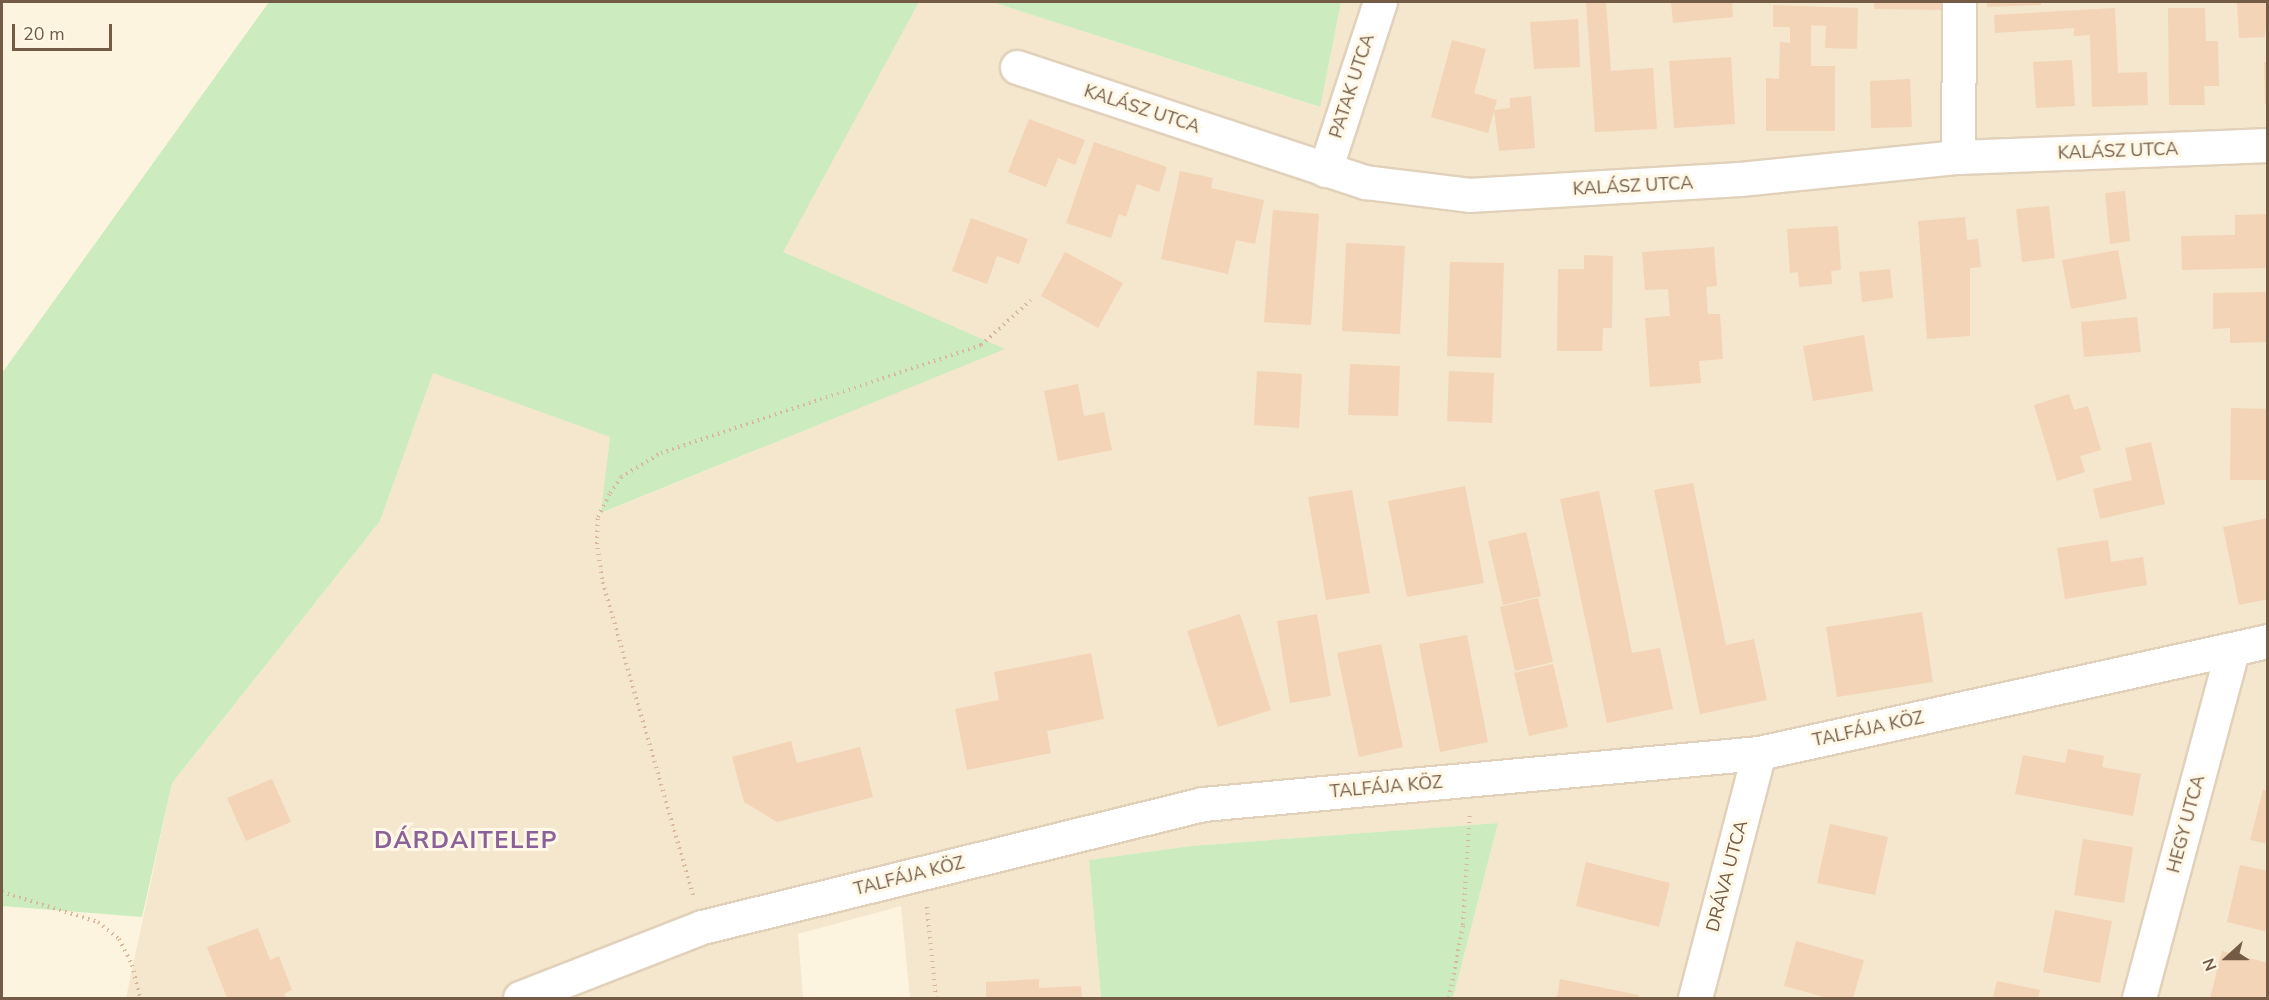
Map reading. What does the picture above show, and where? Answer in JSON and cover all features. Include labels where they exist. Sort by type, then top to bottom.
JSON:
[{"type":"street","name":"PATAK UTCA","points":[[1325,170],[1380,2]]},
{"type":"street","points":[[1958,157],[1959,2]]},
{"type":"street","name":"KALÁSZ UTCA","points":[[1017,68],[1365,182],[1469,195],[1740,179],[1958,157],[2268,145]]},
{"type":"street","name":"TALFÁJA KÖZ","points":[[520,999],[702,927],[1203,804],[1759,753],[2268,641]]},
{"type":"street","name":"HEGY UTCA","points":[[2139,999],[2232,650]]},
{"type":"street","name":"DRÁVA UTCA","points":[[1695,999],[1759,753]]},
{"type":"path","points":[[702,927],[602,579],[597,544],[598,517],[610,493],[621,477],[661,453],[981,345],[1031,300]]},
{"type":"path","points":[[1449,999],[1463,925],[1472,779]]},
{"type":"path","points":[[923,872],[936,999]]},
{"type":"path","points":[[2,892],[98,921],[119,939],[132,965],[140,999]]},
{"type":"shaded area","points":[[919,2],[992,2],[1319,107],[1341,2],[2267,2],[2267,998],[1453,998],[1498,823],[1191,846],[1089,860],[1101,998],[910,998],[901,906],[798,934],[803,998],[126,998],[172,783],[380,521],[433,372],[610,437],[602,513],[1004,349],[782,252]]},
{"type":"green space","points":[[269,2],[919,2],[783,252],[1005,349],[601,513],[610,437],[433,373],[380,521],[172,783],[142,917],[2,906],[2,373]]},
{"type":"green space","points":[[992,2],[1341,2],[1320,107]]},
{"type":"green space","points":[[1498,823],[1453,998],[1101,998],[1089,860],[1191,846]]},
{"type":"building","points":[[1586,2],[1606,2],[1611,71],[1653,68],[1657,129],[1595,132]]},
{"type":"building","points":[[1671,2],[1732,2],[1733,17],[1673,23]]},
{"type":"building","points":[[1874,2],[1947,2],[1947,10],[1874,9]]},
{"type":"building","points":[[1987,2],[2041,2],[2041,5],[1987,7]]},
{"type":"building","points":[[2237,2],[2268,2],[2265,37],[2239,38]]},
{"type":"building","points":[[1773,5],[1858,8],[1857,49],[1825,48],[1826,26],[1811,25],[1811,66],[1835,66],[1835,131],[1766,131],[1766,78],[1779,79],[1780,42],[1790,43],[1790,27],[1773,27]]},
{"type":"building","points":[[2115,8],[2118,73],[2147,72],[2148,105],[2092,107],[2090,35],[2074,36],[2074,28],[1995,33],[1994,15]]},
{"type":"building","points":[[2168,8],[2205,8],[2206,41],[2218,41],[2219,86],[2204,86],[2205,105],[2169,105]]},
{"type":"building","points":[[1578,19],[1580,67],[1534,69],[1530,22]]},
{"type":"building","points":[[1452,40],[1486,49],[1474,93],[1497,100],[1488,133],[1431,117]]},
{"type":"building","points":[[1731,57],[1735,124],[1674,128],[1669,61]]},
{"type":"building","points":[[2072,60],[2075,106],[2036,108],[2033,62]]},
{"type":"building","points":[[2264,62],[2268,62],[2268,104],[2265,104]]},
{"type":"building","points":[[1910,79],[1912,127],[1871,128],[1870,81]]},
{"type":"building","points":[[1531,96],[1535,148],[1499,151],[1494,110],[1510,108],[1510,98]]},
{"type":"building","points":[[1029,119],[1085,140],[1075,165],[1058,158],[1046,187],[1008,172]]},
{"type":"building","points":[[1094,142],[1167,167],[1159,192],[1137,184],[1126,217],[1119,214],[1111,238],[1066,223]]},
{"type":"building","points":[[1180,171],[1213,178],[1211,188],[1264,200],[1255,244],[1236,240],[1228,274],[1161,259]]},
{"type":"building","points":[[2125,191],[2130,241],[2110,244],[2105,193]]},
{"type":"building","points":[[2049,206],[2055,258],[2022,262],[2016,209]]},
{"type":"building","points":[[1273,210],[1319,214],[1311,325],[1264,322]]},
{"type":"building","points":[[2268,214],[2268,268],[2182,270],[2181,236],[2235,235],[2235,215]]},
{"type":"building","points":[[1965,217],[1967,240],[1978,239],[1981,267],[1970,268],[1970,336],[1927,339],[1918,221]]},
{"type":"building","points":[[971,218],[1028,239],[1019,264],[997,256],[987,284],[952,271]]},
{"type":"building","points":[[1838,226],[1841,270],[1831,271],[1832,284],[1799,287],[1798,272],[1790,273],[1787,229]]},
{"type":"building","points":[[1346,243],[1405,246],[1400,334],[1342,331]]},
{"type":"building","points":[[1714,247],[1717,286],[1706,287],[1708,314],[1720,314],[1723,359],[1699,361],[1701,383],[1650,387],[1645,318],[1670,316],[1668,289],[1645,290],[1642,252]]},
{"type":"building","points":[[2118,250],[2127,299],[2071,309],[2062,260]]},
{"type":"building","points":[[1065,252],[1123,283],[1098,328],[1041,296]]},
{"type":"building","points":[[1584,255],[1613,256],[1612,328],[1603,328],[1602,351],[1557,351],[1558,269],[1584,269]]},
{"type":"building","points":[[1450,262],[1504,263],[1501,358],[1447,356]]},
{"type":"building","points":[[1890,269],[1893,298],[1862,302],[1859,272]]},
{"type":"building","points":[[2268,292],[2268,342],[2230,343],[2230,328],[2213,329],[2213,293]]},
{"type":"building","points":[[2137,317],[2141,352],[2084,357],[2081,322]]},
{"type":"building","points":[[1864,335],[1873,391],[1813,401],[1803,346]]},
{"type":"building","points":[[1350,364],[1400,366],[1398,416],[1348,415]]},
{"type":"building","points":[[1257,371],[1302,374],[1299,428],[1254,425]]},
{"type":"building","points":[[1449,371],[1494,373],[1492,423],[1447,421]]},
{"type":"building","points":[[1078,384],[1084,416],[1104,412],[1112,450],[1058,461],[1044,391]]},
{"type":"building","points":[[2069,394],[2074,410],[2088,406],[2101,450],[2080,456],[2085,472],[2057,481],[2034,405]]},
{"type":"building","points":[[2231,408],[2268,409],[2268,480],[2230,480]]},
{"type":"building","points":[[2151,442],[2165,504],[2100,519],[2093,489],[2132,480],[2125,448]]},
{"type":"building","points":[[1693,483],[1726,645],[1754,639],[1767,700],[1700,714],[1654,490]]},
{"type":"building","points":[[1465,486],[1484,583],[1407,597],[1388,501]]},
{"type":"building","points":[[1352,490],[1370,593],[1326,600],[1308,497]]},
{"type":"building","points":[[1599,491],[1632,653],[1660,648],[1673,709],[1607,723],[1560,499]]},
{"type":"building","points":[[2268,518],[2268,599],[2239,605],[2223,527]]},
{"type":"building","points":[[1526,532],[1541,596],[1503,605],[1488,541]]},
{"type":"building","points":[[2108,540],[2111,562],[2143,557],[2147,585],[2065,599],[2057,548]]},
{"type":"building","points":[[1538,598],[1553,662],[1515,671],[1500,607]]},
{"type":"building","points":[[1922,612],[1933,682],[1837,697],[1826,627]]},
{"type":"building","points":[[1240,614],[1271,710],[1218,727],[1187,631]]},
{"type":"building","points":[[1317,614],[1331,696],[1290,703],[1277,621]]},
{"type":"building","points":[[1467,635],[1488,742],[1440,752],[1419,644]]},
{"type":"building","points":[[1381,644],[1403,747],[1359,757],[1337,653]]},
{"type":"building","points":[[1091,653],[1104,719],[1047,731],[1051,753],[967,770],[955,709],[999,700],[994,672]]},
{"type":"building","points":[[1553,664],[1568,727],[1529,736],[1514,673]]},
{"type":"building","points":[[791,741],[797,763],[860,747],[873,797],[777,822],[744,802],[732,757]]},
{"type":"building","points":[[2068,749],[2104,756],[2102,767],[2141,774],[2133,816],[2015,794],[2023,755],[2065,763]]},
{"type":"building","points":[[272,779],[291,822],[246,841],[227,798]]},
{"type":"building","points":[[2263,790],[2268,791],[2268,844],[2250,840]]},
{"type":"building","points":[[1830,824],[1888,837],[1875,895],[1817,883]]},
{"type":"building","points":[[2083,839],[2133,847],[2124,903],[2074,895]]},
{"type":"building","points":[[1586,862],[1670,883],[1659,927],[1576,906]]},
{"type":"building","points":[[2240,865],[2268,871],[2268,932],[2227,922]]},
{"type":"building","points":[[2055,910],[2112,921],[2100,983],[2043,972]]},
{"type":"building","points":[[258,928],[270,960],[279,956],[292,990],[284,994],[286,998],[227,998],[207,947]]},
{"type":"building","points":[[1796,941],[1864,960],[1853,998],[1828,998],[1784,986]]},
{"type":"building","points":[[2222,951],[2268,963],[2268,998],[2210,998]]},
{"type":"building","points":[[1039,979],[1039,988],[1081,986],[1082,998],[986,998],[986,982]]},
{"type":"building","points":[[1560,979],[1639,995],[1638,998],[1557,998]]},
{"type":"building","points":[[1997,981],[2040,990],[2038,998],[1993,998]]},
{"type":"district","name":"DÁRDAITELEP","points":[[466,841]]}]
